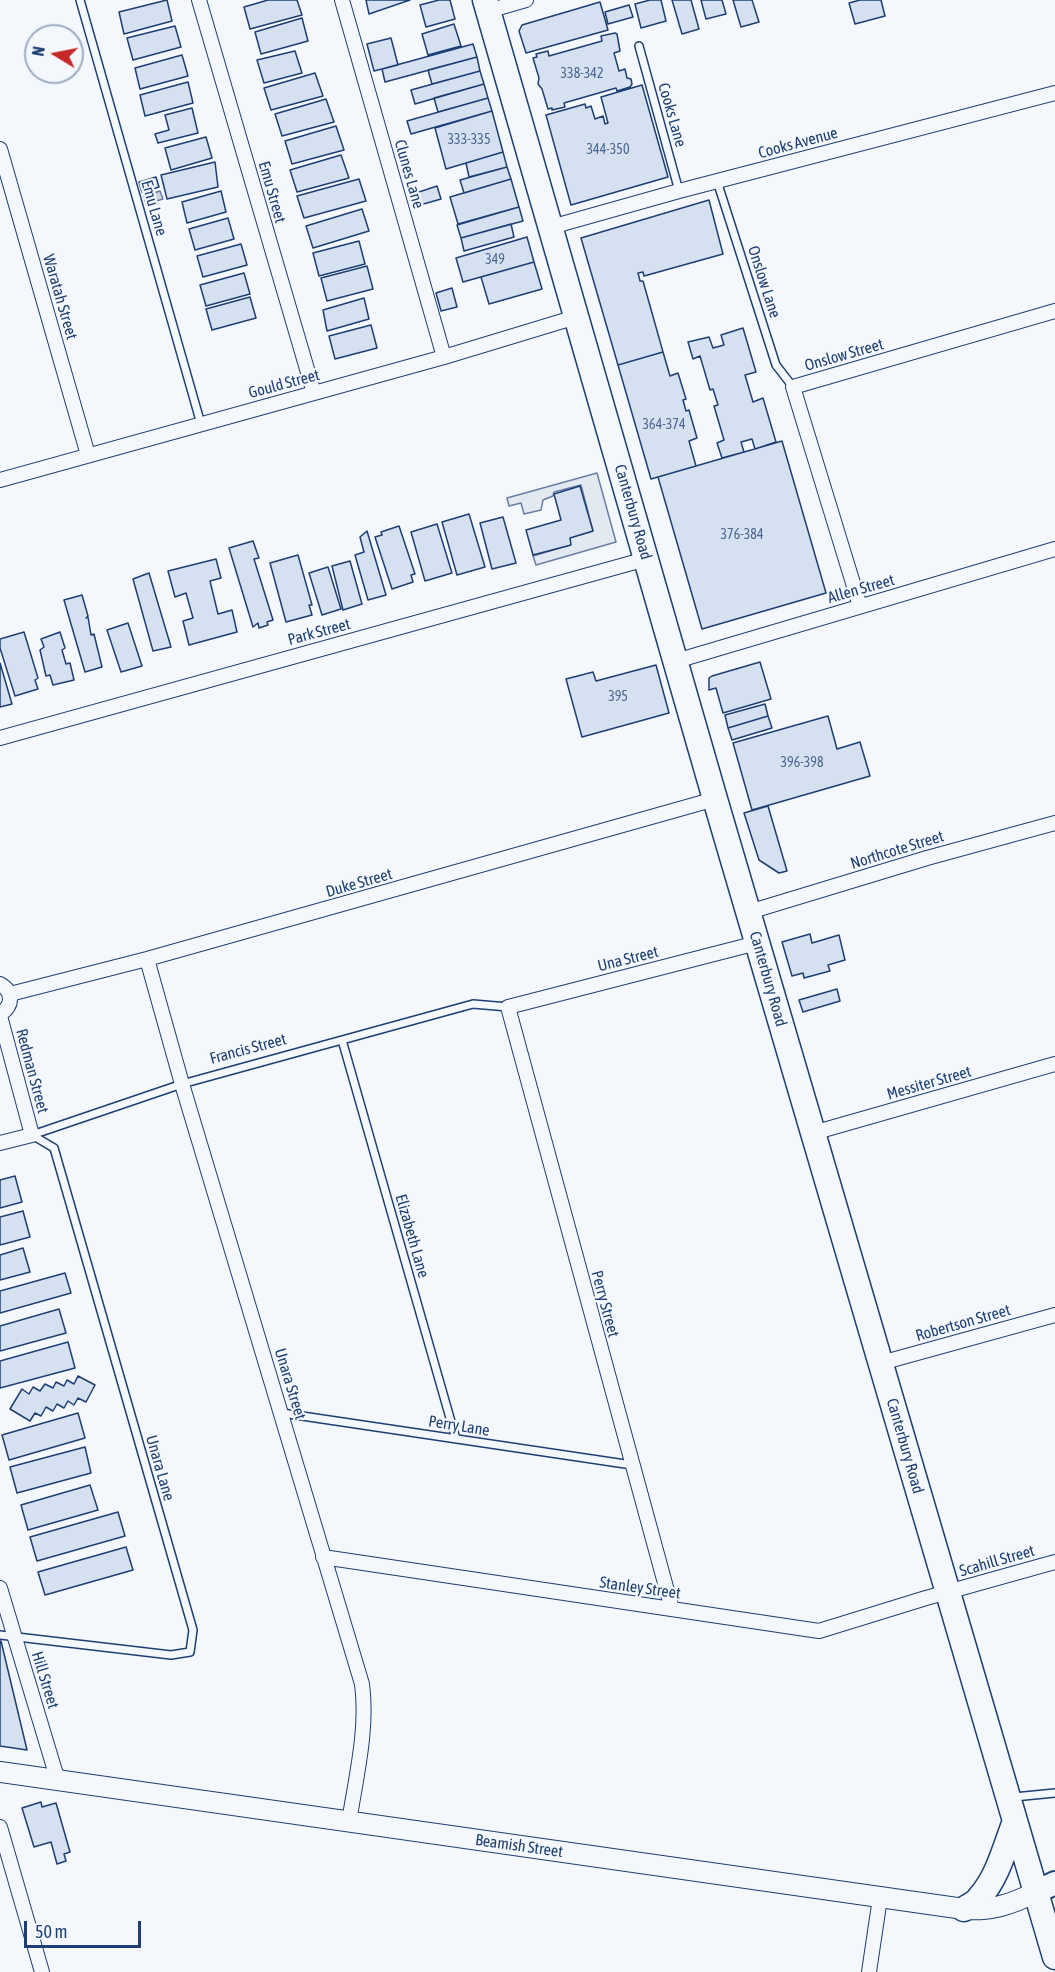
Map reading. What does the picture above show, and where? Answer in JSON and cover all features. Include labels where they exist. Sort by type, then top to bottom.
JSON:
[{"type":"highway","name":"Canterbury Road","points":[[487,5],[715,799],[947,1593],[1015,1821],[1045,1888],[1055,1957]]},
{"type":"highway","points":[[964,1909],[979,1899],[987,1887],[1015,1821]]},
{"type":"main road","name":"Beamish Street","points":[[0,1772],[980,1911],[1011,1904],[1045,1888]]},
{"type":"street","name":"Emu Street","points":[[199,0],[314,393]]},
{"type":"street","name":"Clunes Lane","points":[[342,0],[444,357]]},
{"type":"street","points":[[487,5],[526,0]]},
{"type":"street","name":"Cooks Avenue","points":[[551,227],[679,191],[1055,93]]},
{"type":"street","name":"Waratah Street","points":[[0,149],[88,455]]},
{"type":"street","name":"Onslow Street","points":[[860,606],[793,387],[1055,311]]},
{"type":"street","name":"Gould Street","points":[[0,480],[444,357],[576,317]]},
{"type":"street","name":"Allen Street","points":[[676,661],[1055,549]]},
{"type":"street","name":"Park Street","points":[[0,738],[646,559]]},
{"type":"street","name":"Duke Street","points":[[5,989],[147,959],[715,799]]},
{"type":"street","name":"Northcote Street","points":[[749,912],[927,858],[1055,823]]},
{"type":"street","name":"Una Street","points":[[508,1007],[757,943]]},
{"type":"street","name":"Unara Street","points":[[147,959],[182,1084],[362,1684],[365,1704],[349,1822]]},
{"type":"street","points":[[0,1015],[10,1004],[5,989]]},
{"type":"street","name":"Perry Street","points":[[508,1007],[672,1609]]},
{"type":"street","name":"Redman Street","points":[[0,1015],[32,1135]]},
{"type":"street","name":"Messiter Street","points":[[813,1133],[1055,1065]]},
{"type":"street","name":"Francis Street","points":[[0,1143],[32,1135]]},
{"type":"street","name":"Robertson Street","points":[[881,1364],[1055,1315]]},
{"type":"street","name":"Stanley Street","points":[[323,1557],[819,1631],[947,1593]]},
{"type":"street","name":"Scahill Street","points":[[947,1593],[1055,1562]]},
{"type":"street","name":"Hill Street","points":[[0,1588],[58,1780]]},
{"type":"street","points":[[0,1827],[42,1972]]},
{"type":"street","points":[[869,1972],[880,1898]]},
{"type":"lane","name":"Emu Lane","points":[[80,0],[201,424]]},
{"type":"lane","name":"Cooks Lane","points":[[639,46],[679,191]]},
{"type":"lane","name":"Onslow Lane","points":[[717,181],[776,365],[793,387]]},
{"type":"lane","name":"Francis Street","points":[[32,1135],[182,1084],[473,1004],[508,1007]]},
{"type":"lane","name":"Elizabeth Lane","points":[[342,1040],[456,1439]]},
{"type":"lane","name":"Unara Lane","points":[[15,1637],[171,1655],[190,1652],[193,1630],[54,1148],[32,1135]]},
{"type":"lane","name":"Perry Lane","points":[[282,1413],[632,1466]]},
{"type":"lane","points":[[0,1635],[15,1637]]},
{"type":"lane","points":[[1008,1797],[1055,1793]]},
{"type":"shaded area","points":[[160,191],[163,199],[146,204],[144,196]]},
{"type":"shaded area","points":[[597,473],[616,542],[536,565],[533,556],[570,545],[569,538],[593,531],[581,485],[554,492],[553,496],[543,500],[541,510],[524,514],[521,503],[509,506],[507,498]]},
{"type":"building","points":[[167,0],[172,21],[124,34],[119,12]]},
{"type":"building","points":[[268,0],[297,0],[302,15],[250,29],[244,7]]},
{"type":"building","points":[[366,0],[410,0],[369,14]]},
{"type":"building","points":[[439,0],[450,0],[455,19],[426,27],[420,5]]},
{"type":"building","points":[[661,0],[666,21],[641,28],[635,4]]},
{"type":"building","points":[[672,0],[691,0],[699,29],[682,34]]},
{"type":"building","points":[[701,0],[722,0],[726,14],[706,19]]},
{"type":"building","points":[[733,0],[752,0],[759,22],[741,27]]},
{"type":"building","points":[[860,0],[881,0],[885,16],[855,24],[849,3]]},
{"type":"building","points":[[600,2],[608,30],[526,53],[519,31],[522,25]]},
{"type":"building","points":[[629,5],[633,17],[608,24],[605,12]]},
{"type":"building","points":[[302,18],[308,41],[261,54],[255,32]]},
{"type":"building","points":[[454,24],[461,46],[428,55],[422,34]]},
{"type":"building","points":[[175,26],[181,47],[133,60],[127,38]]},
{"type":"building","points":[[615,33],[620,51],[614,53],[619,71],[625,69],[627,78],[631,79],[630,87],[617,91],[616,88],[564,103],[565,107],[548,109],[542,89],[538,84],[539,78],[533,58],[537,57],[536,54],[548,51],[549,56],[602,41],[601,36]]},
{"type":"building","points":[[391,38],[398,65],[374,71],[367,44]]},
{"type":"building","points":[[473,44],[477,57],[385,82],[382,69]]},
{"type":"building","points":[[295,51],[302,73],[264,83],[257,60]]},
{"type":"building","points":[[182,55],[188,76],[140,89],[135,68]]},
{"type":"building","points":[[477,57],[480,71],[432,84],[428,70]]},
{"type":"building","points":[[480,71],[484,84],[415,104],[411,90]]},
{"type":"building","points":[[315,73],[323,96],[271,110],[264,88]]},
{"type":"building","points":[[188,82],[193,103],[145,116],[140,95]]},
{"type":"building","points":[[484,84],[488,98],[438,112],[434,98]]},
{"type":"building","points":[[642,85],[668,177],[571,205],[546,115],[585,104],[586,108],[591,106],[595,119],[603,116],[605,124],[608,123],[601,97]]},
{"type":"building","points":[[488,98],[492,111],[411,134],[407,121]]},
{"type":"building","points":[[326,99],[334,122],[282,136],[275,114]]},
{"type":"building","points":[[192,108],[198,133],[158,143],[155,134],[169,130],[165,115]]},
{"type":"building","points":[[492,111],[503,152],[446,169],[435,128]]},
{"type":"building","points":[[336,126],[344,150],[292,164],[285,141]]},
{"type":"building","points":[[206,137],[212,158],[171,170],[165,148]]},
{"type":"building","points":[[503,152],[507,167],[469,177],[466,163]]},
{"type":"building","points":[[341,155],[349,178],[297,192],[290,170]]},
{"type":"building","points":[[215,162],[218,187],[167,199],[161,175]]},
{"type":"building","points":[[507,167],[511,179],[464,193],[460,180]]},
{"type":"building","points":[[156,177],[159,187],[142,192],[139,182]]},
{"type":"building","points":[[359,179],[366,201],[304,218],[297,196]]},
{"type":"building","points":[[511,179],[519,207],[458,224],[450,197]]},
{"type":"building","points":[[437,186],[441,199],[413,207],[410,195]]},
{"type":"building","points":[[221,191],[226,212],[187,223],[182,202]]},
{"type":"building","points":[[709,200],[723,254],[644,276],[643,272],[638,273],[640,281],[643,281],[663,352],[618,365],[581,238]]},
{"type":"building","points":[[519,207],[523,221],[461,238],[457,225]]},
{"type":"building","points":[[362,209],[369,231],[313,248],[306,226]]},
{"type":"building","points":[[228,218],[234,239],[195,250],[189,229]]},
{"type":"building","points":[[511,224],[514,237],[464,251],[461,238]]},
{"type":"building","points":[[527,237],[534,262],[463,282],[456,258]]},
{"type":"building","points":[[359,241],[365,264],[319,276],[313,253]]},
{"type":"building","points":[[241,244],[247,265],[203,277],[197,256]]},
{"type":"building","points":[[534,262],[542,289],[489,304],[481,277]]},
{"type":"building","points":[[367,266],[373,289],[327,301],[321,278]]},
{"type":"building","points":[[244,273],[250,294],[206,306],[200,285]]},
{"type":"building","points":[[452,288],[457,307],[441,311],[436,293]]},
{"type":"building","points":[[250,297],[256,318],[212,330],[206,309]]},
{"type":"building","points":[[364,298],[369,319],[327,331],[323,310]]},
{"type":"building","points":[[371,325],[377,348],[335,359],[329,336]]},
{"type":"building","points":[[743,328],[756,372],[745,375],[753,402],[763,398],[776,442],[755,449],[752,439],[741,442],[744,452],[722,458],[717,443],[724,440],[714,406],[718,405],[713,389],[710,390],[700,356],[693,359],[688,342],[709,337],[713,348],[724,345],[721,335]]},
{"type":"building","points":[[663,352],[670,376],[678,373],[686,399],[683,400],[686,411],[689,410],[697,438],[689,441],[696,466],[651,479],[618,365]]},
{"type":"building","points":[[782,441],[826,593],[702,629],[658,477]]},
{"type":"building","points":[[580,486],[593,531],[570,538],[571,545],[533,555],[526,530],[561,520],[554,494]]},
{"type":"building","points":[[469,514],[485,567],[457,575],[442,522]]},
{"type":"building","points":[[503,517],[516,563],[492,569],[480,523]]},
{"type":"building","points":[[437,524],[452,573],[425,581],[411,532]]},
{"type":"building","points":[[399,526],[415,574],[411,575],[413,582],[392,589],[375,537],[382,535],[381,532]]},
{"type":"building","points":[[367,531],[386,595],[368,600],[355,555],[364,552],[360,537]]},
{"type":"building","points":[[253,541],[259,558],[254,559],[273,620],[267,622],[268,625],[259,628],[258,623],[253,627],[229,548]]},
{"type":"building","points":[[298,555],[312,605],[309,605],[312,615],[286,622],[270,563]]},
{"type":"building","points":[[216,559],[221,578],[210,581],[218,614],[232,610],[237,632],[189,645],[183,621],[193,618],[186,593],[175,597],[168,571]]},
{"type":"building","points":[[350,561],[362,604],[343,610],[332,566]]},
{"type":"building","points":[[328,567],[341,609],[322,615],[309,573]]},
{"type":"building","points":[[149,573],[171,647],[153,651],[133,579]]},
{"type":"building","points":[[82,595],[88,616],[86,618],[88,617],[91,635],[94,634],[102,667],[85,672],[64,600]]},
{"type":"building","points":[[128,623],[142,666],[121,672],[107,630]]},
{"type":"building","points":[[24,632],[38,678],[35,680],[38,689],[15,696],[0,648],[0,639]]},
{"type":"building","points":[[60,632],[65,648],[62,650],[66,664],[70,663],[74,680],[53,685],[50,675],[46,676],[40,650],[44,647],[41,639]]},
{"type":"building","points":[[760,662],[771,699],[723,713],[716,688],[709,690],[709,678]]},
{"type":"building","points":[[0,663],[12,704],[0,707]]},
{"type":"building","points":[[656,665],[669,713],[582,737],[566,679],[593,672],[596,681]]},
{"type":"building","points":[[765,704],[768,716],[728,728],[725,715]]},
{"type":"building","points":[[768,716],[772,728],[732,740],[728,728]]},
{"type":"building","points":[[828,716],[837,749],[860,742],[870,776],[752,810],[733,743]]},
{"type":"building","points":[[768,806],[787,871],[779,873],[759,860],[744,813]]},
{"type":"building","points":[[810,934],[812,943],[839,935],[845,960],[828,965],[830,971],[804,978],[803,973],[792,976],[782,942]]},
{"type":"building","points":[[837,989],[840,1001],[803,1012],[799,1000]]},
{"type":"building","points":[[15,1176],[22,1202],[0,1208],[0,1180]]},
{"type":"building","points":[[23,1211],[30,1237],[0,1245],[0,1217]]},
{"type":"building","points":[[23,1248],[30,1272],[0,1280],[0,1255]]},
{"type":"building","points":[[65,1273],[71,1293],[0,1313],[0,1291]]},
{"type":"building","points":[[59,1309],[66,1333],[0,1351],[0,1326]]},
{"type":"building","points":[[68,1342],[75,1368],[0,1388],[0,1361]]},
{"type":"building","points":[[78,1376],[95,1385],[86,1402],[78,1398],[74,1405],[68,1401],[64,1408],[57,1404],[53,1411],[46,1407],[41,1416],[35,1413],[30,1421],[10,1409],[22,1389],[29,1394],[33,1387],[40,1391],[45,1384],[53,1388],[56,1382],[64,1386],[67,1380],[74,1384]]},
{"type":"building","points":[[78,1413],[85,1438],[9,1460],[2,1435]]},
{"type":"building","points":[[85,1447],[91,1473],[17,1493],[10,1467]]},
{"type":"building","points":[[90,1485],[98,1510],[28,1530],[21,1505]]},
{"type":"building","points":[[118,1512],[125,1536],[37,1561],[30,1537]]},
{"type":"building","points":[[126,1547],[133,1570],[45,1595],[38,1572]]},
{"type":"building","points":[[1,1641],[27,1750],[0,1746]]},
{"type":"building","points":[[41,1802],[42,1807],[56,1803],[70,1852],[64,1854],[66,1861],[57,1864],[51,1842],[34,1847],[22,1808]]}]
